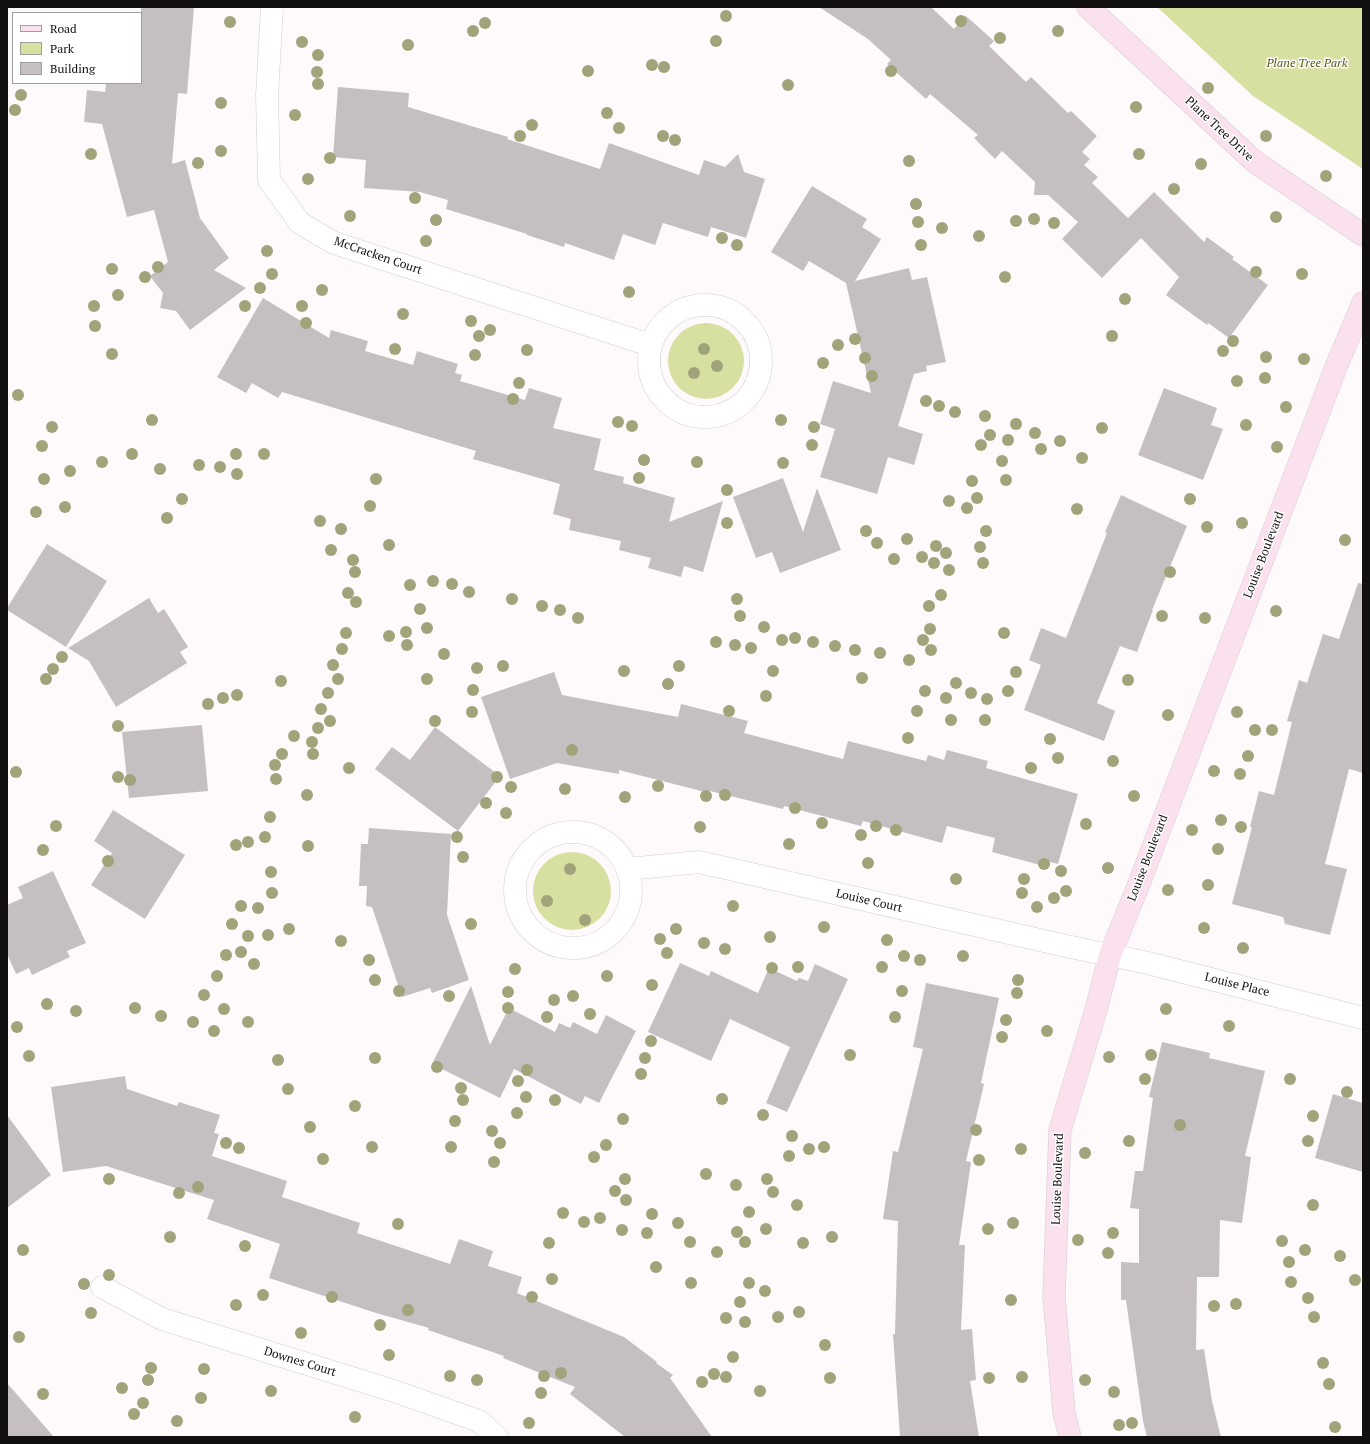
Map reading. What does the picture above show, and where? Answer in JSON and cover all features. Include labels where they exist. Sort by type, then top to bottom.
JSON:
[{"type":"street","name":"McCracken Court","points":[[272,7],[267,96],[268,180],[300,223],[334,242],[650,345]]},
{"type":"street","name":"Plane Tree Drive","points":[[1088,7],[1255,162],[1363,234]]},
{"type":"street","name":"Louise Boulevard","points":[[1070,1437],[1064,1413],[1054,1297],[1060,1130],[1096,1010],[1110,955],[1137,889],[1336,367],[1363,303]]},
{"type":"street","points":[[708,304],[726,309],[742,319],[754,334],[760,351],[760,370],[754,388],[743,402],[728,412],[710,417],[692,416],[675,409],[661,397],[652,381],[649,363],[650,345],[659,328],[672,315],[689,307],[708,304]]},
{"type":"street","points":[[566,831],[586,832],[598,837],[604,840],[618,853],[628,870],[631,889],[629,908],[620,925],[606,938],[589,946],[570,949],[551,944],[534,934],[522,920],[515,902],[514,882],[520,864],[532,848],[547,836],[566,831]]},
{"type":"street","name":"Louise Court","points":[[628,870],[699,862],[1110,955]]},
{"type":"street","name":"Louise Place","points":[[1110,955],[1148,963],[1363,1018]]},
{"type":"street","name":"Downes Court","points":[[102,1288],[162,1319],[394,1391],[479,1421],[497,1437]]},
{"type":"green space","name":"Plane Tree Park","points":[[1157,7],[1363,7],[1363,169],[1253,96]]},
{"type":"green space","points":[[706,323],[721,326],[733,334],[741,346],[744,361],[741,376],[733,388],[721,396],[706,399],[691,396],[679,388],[671,376],[668,361],[671,346],[679,334],[691,326]]},
{"type":"green space","points":[[572,852],[587,855],[599,864],[608,876],[611,891],[608,906],[599,918],[587,927],[572,930],[557,927],[545,918],[536,906],[533,891],[536,876],[545,864],[557,855]]},
{"type":"building","points":[[141,7],[194,7],[187,94],[178,93],[172,164],[185,160],[200,218],[229,258],[214,270],[246,288],[190,330],[176,311],[160,308],[163,293],[150,276],[168,262],[154,210],[127,217],[102,124],[84,122],[87,90],[105,92],[106,84],[142,84]]},
{"type":"building","points":[[819,7],[931,7],[954,29],[966,16],[994,41],[989,46],[1026,82],[1031,77],[1068,113],[1071,111],[1097,136],[1082,152],[1090,159],[1084,165],[1098,177],[1092,183],[1128,218],[1154,192],[1204,242],[1207,237],[1234,257],[1232,259],[1268,285],[1229,338],[1208,323],[1207,325],[1166,295],[1179,277],[1141,238],[1102,278],[1062,239],[1078,222],[1048,195],[1034,195],[1035,182],[1002,151],[995,159],[974,138],[978,135],[930,94],[926,99],[887,64],[891,60],[868,39]]},
{"type":"building","points":[[338,87],[409,93],[408,107],[508,137],[507,139],[600,169],[609,143],[699,175],[704,160],[725,167],[738,154],[744,172],[765,179],[746,238],[711,227],[708,237],[663,223],[655,245],[623,234],[614,260],[565,243],[564,247],[446,209],[448,200],[420,192],[364,188],[366,160],[333,157]]},
{"type":"building","points":[[812,186],[867,219],[862,227],[881,239],[855,281],[909,268],[912,280],[927,277],[946,362],[926,366],[927,371],[914,374],[898,426],[923,434],[914,465],[888,457],[877,494],[820,477],[835,429],[820,424],[833,381],[871,393],[846,283],[809,261],[803,271],[771,252]]},
{"type":"building","points":[[263,298],[329,338],[331,330],[368,341],[365,351],[413,365],[417,351],[458,364],[455,373],[462,375],[460,381],[525,400],[529,388],[562,398],[553,428],[601,439],[594,470],[624,477],[623,483],[675,498],[669,522],[723,501],[703,572],[684,566],[681,577],[648,568],[651,558],[619,550],[621,541],[569,530],[571,519],[553,514],[560,484],[473,459],[476,451],[282,392],[278,398],[252,383],[246,393],[217,377]]},
{"type":"building","points":[[1164,388],[1217,408],[1211,425],[1223,429],[1203,480],[1138,455]]},
{"type":"building","points":[[783,478],[803,532],[817,488],[841,550],[780,573],[772,552],[756,558],[733,497]]},
{"type":"building","points":[[1121,495],[1187,526],[1152,610],[1137,652],[1120,646],[1097,703],[1115,711],[1104,741],[1024,710],[1041,665],[1029,660],[1041,628],[1066,638],[1107,533],[1105,532]]},
{"type":"building","points":[[47,544],[107,581],[66,647],[7,610]]},
{"type":"building","points":[[1358,583],[1363,584],[1363,773],[1349,769],[1325,864],[1347,869],[1330,935],[1285,924],[1283,917],[1232,904],[1252,827],[1250,827],[1259,791],[1274,795],[1292,722],[1287,721],[1299,680],[1307,683],[1323,634],[1339,639]]},
{"type":"building","points":[[149,598],[158,613],[164,609],[188,647],[180,652],[187,663],[116,707],[89,661],[68,648]]},
{"type":"building","points":[[554,672],[562,695],[678,717],[681,704],[748,721],[744,733],[843,759],[848,741],[926,761],[928,755],[944,760],[947,750],[988,761],[986,768],[1078,794],[1058,864],[1042,860],[1040,865],[992,852],[995,838],[947,826],[942,843],[863,821],[861,826],[784,806],[783,809],[710,791],[709,793],[619,770],[619,774],[557,763],[510,779],[481,697]]},
{"type":"building","points":[[202,725],[208,791],[129,798],[122,732]]},
{"type":"building","points":[[435,727],[500,776],[458,831],[375,769],[392,747],[410,760]]},
{"type":"building","points":[[113,810],[185,855],[145,919],[91,885],[112,853],[94,841]]},
{"type":"building","points":[[369,828],[451,834],[447,915],[469,980],[432,993],[430,988],[402,997],[372,907],[366,906],[367,886],[359,886],[361,844],[368,844]]},
{"type":"building","points":[[53,871],[86,943],[67,951],[70,957],[32,975],[29,968],[16,974],[7,954],[7,905],[23,898],[18,887]]},
{"type":"building","points":[[680,963],[709,976],[711,971],[758,993],[769,968],[797,981],[799,978],[808,981],[815,964],[848,979],[787,1112],[766,1103],[790,1047],[730,1019],[711,1061],[648,1032]]},
{"type":"building","points":[[926,983],[999,998],[981,1083],[984,1084],[966,1161],[971,1162],[959,1245],[965,1245],[961,1330],[972,1329],[976,1380],[970,1381],[979,1437],[900,1437],[893,1334],[895,1334],[898,1221],[883,1219],[893,1151],[898,1152],[923,1049],[913,1047]]},
{"type":"building","points":[[471,986],[490,1045],[509,1008],[555,1032],[559,1023],[570,1028],[573,1022],[597,1034],[606,1015],[636,1031],[599,1103],[585,1096],[581,1104],[514,1069],[500,1098],[432,1064]]},
{"type":"building","points":[[1162,1042],[1210,1053],[1209,1058],[1265,1071],[1245,1156],[1251,1157],[1242,1223],[1220,1220],[1219,1277],[1197,1277],[1196,1350],[1204,1349],[1212,1401],[1221,1437],[1147,1437],[1143,1421],[1126,1300],[1121,1300],[1121,1262],[1139,1263],[1139,1209],[1130,1208],[1135,1171],[1143,1171],[1153,1098],[1149,1097]]},
{"type":"building","points":[[125,1076],[127,1089],[177,1106],[179,1102],[220,1115],[214,1133],[219,1134],[212,1156],[287,1181],[282,1197],[360,1223],[357,1233],[450,1264],[459,1239],[493,1251],[488,1266],[522,1277],[517,1293],[624,1337],[673,1375],[670,1378],[712,1437],[625,1437],[570,1394],[575,1387],[503,1358],[504,1356],[428,1330],[429,1328],[376,1313],[269,1278],[280,1244],[207,1219],[214,1200],[106,1166],[63,1172],[51,1087]]},
{"type":"building","points":[[1333,1094],[1363,1103],[1363,1172],[1315,1158]]},
{"type":"building","points":[[7,1115],[51,1175],[7,1208]]},
{"type":"building","points":[[7,1383],[54,1437],[7,1437]]}]
